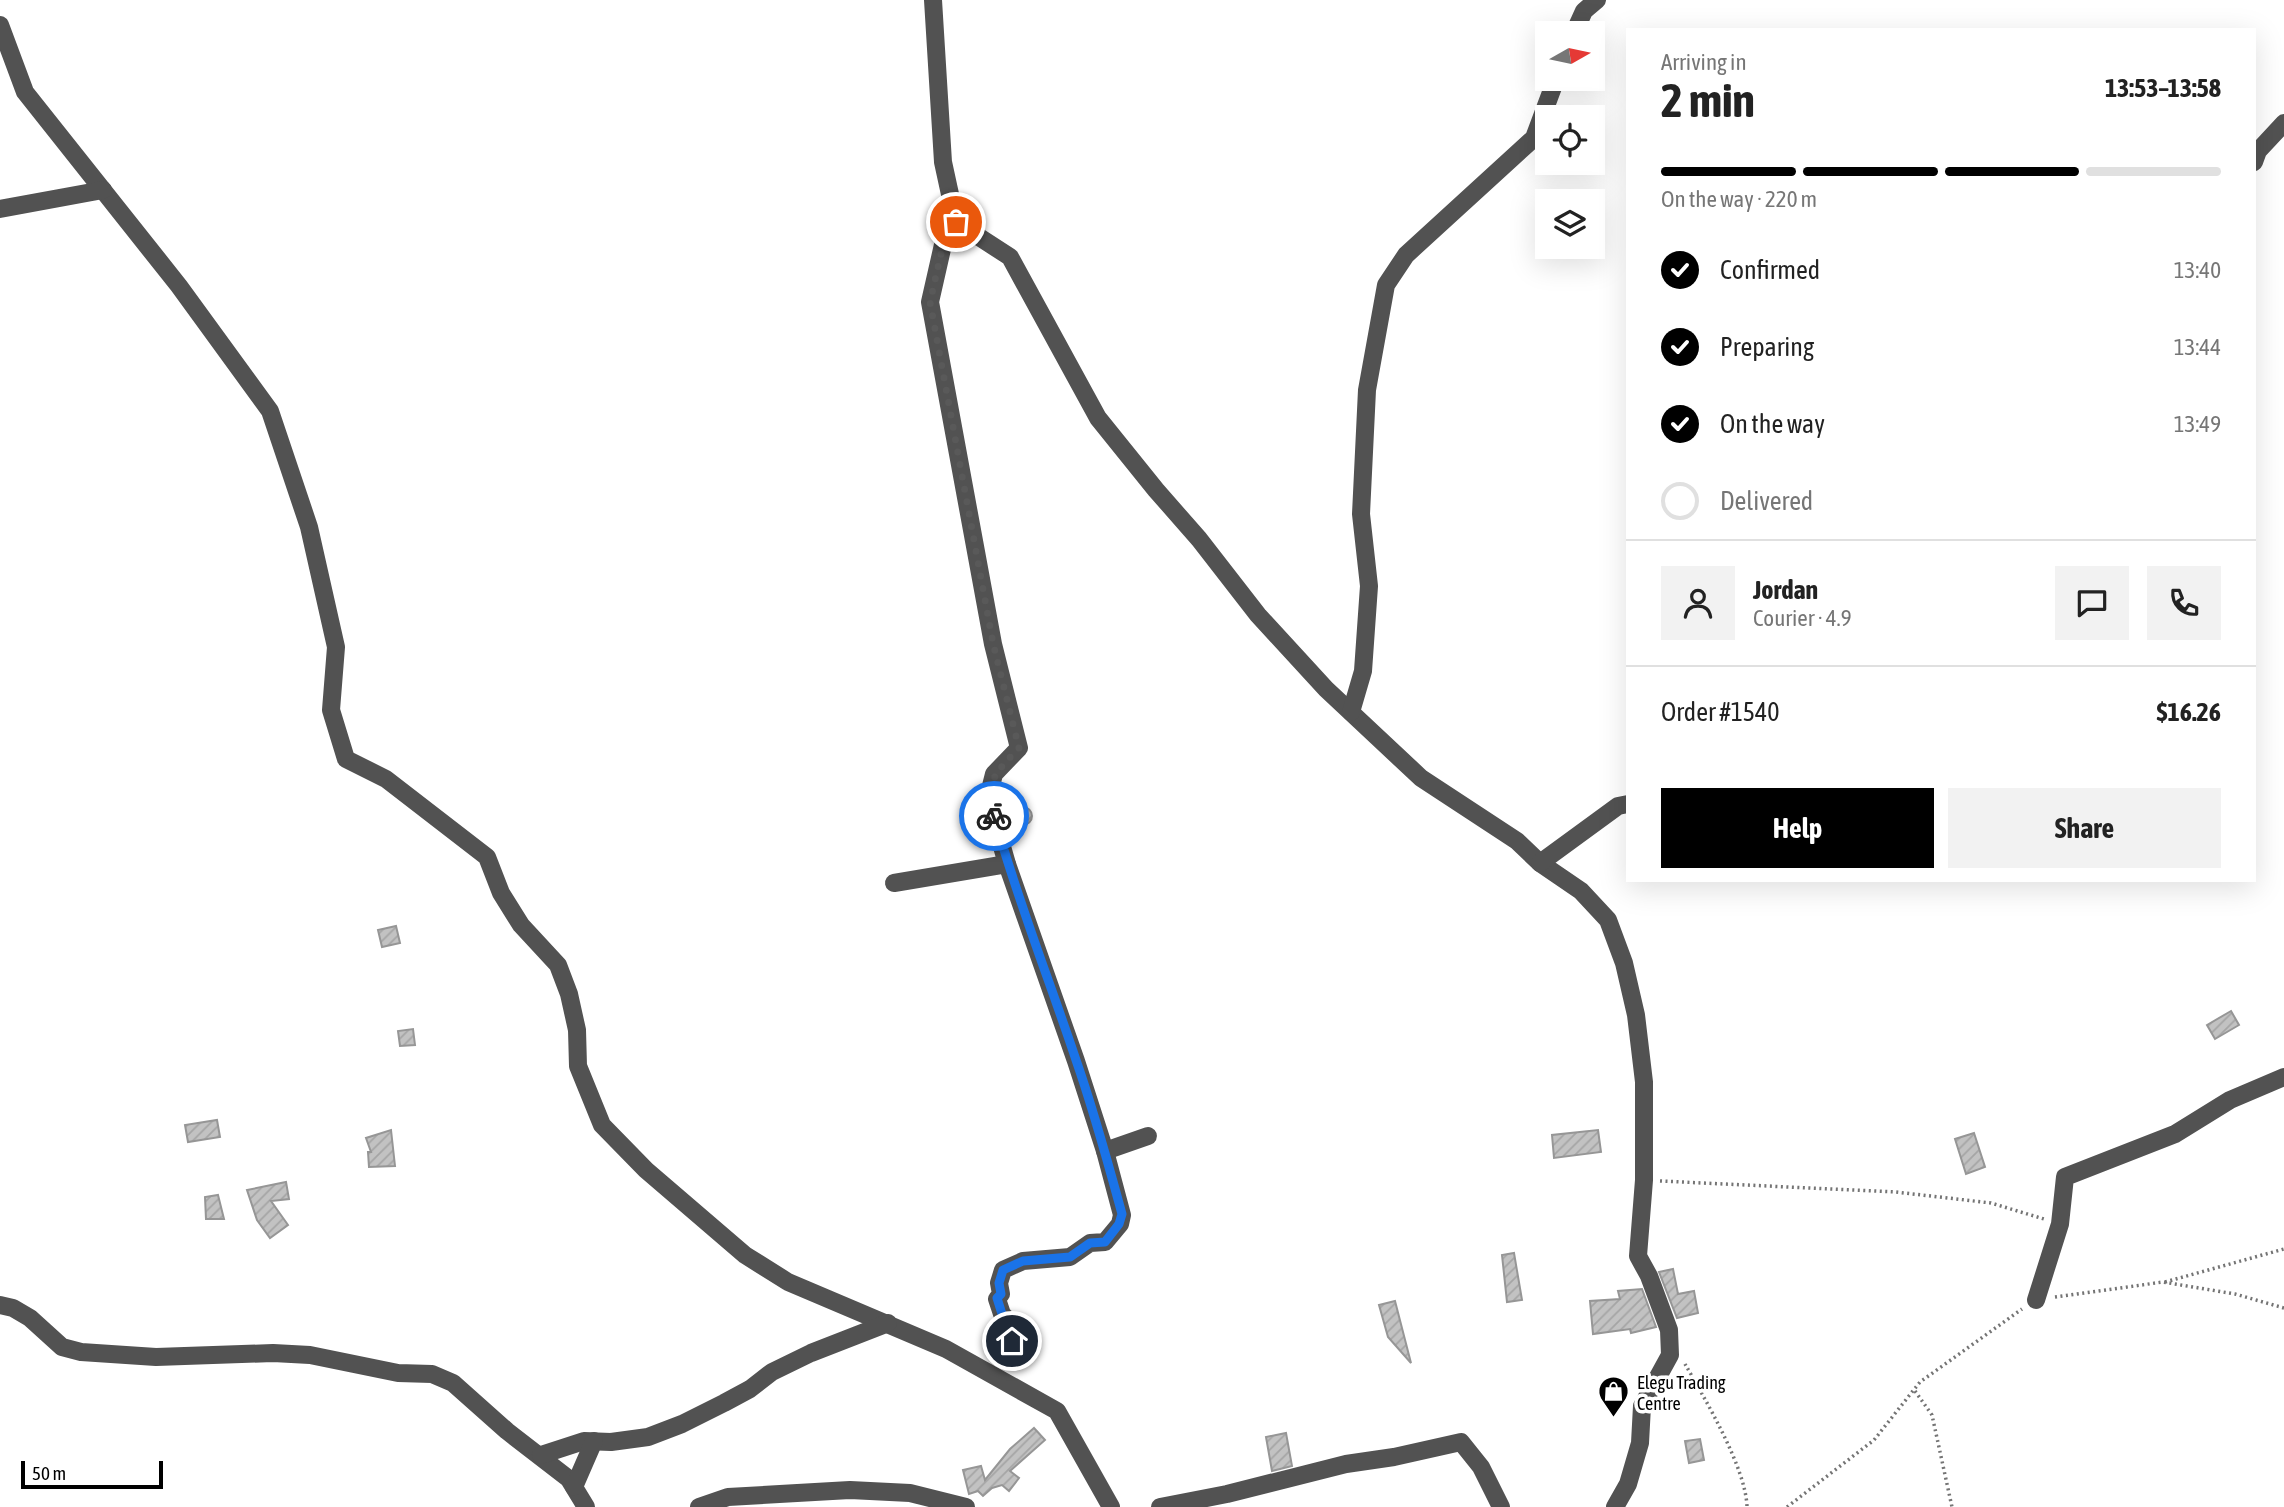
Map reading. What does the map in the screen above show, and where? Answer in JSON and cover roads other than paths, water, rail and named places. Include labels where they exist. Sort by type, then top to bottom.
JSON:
[{"type":"street","points":[[933,0],[943,162],[956,222],[1010,257],[1098,418],[1199,539],[1258,615],[1326,689],[1421,778],[1517,841],[1540,863],[1581,891],[1608,920],[1624,963],[1636,1015],[1644,1082],[1644,1180],[1638,1256],[1649,1276],[1670,1330],[1670,1354],[1642,1406],[1640,1443],[1628,1484],[1615,1507]]},
{"type":"street","points":[[1579,21],[1584,11],[1597,0]]},
{"type":"street","points":[[0,25],[25,92],[179,286],[270,411],[309,527],[336,647],[331,710],[346,759],[386,779],[487,857],[501,892],[522,925],[558,965],[569,994],[577,1030],[578,1066],[602,1125],[646,1170],[745,1255],[788,1282],[946,1349],[1057,1411],[1111,1507]]},
{"type":"street","points":[[1351,712],[1363,671],[1369,586],[1360,514],[1367,390],[1386,285],[1406,255],[1534,138],[1552,91]]},
{"type":"street","points":[[2256,156],[2284,123]]},
{"type":"street","points":[[0,209],[103,190]]},
{"type":"street","points":[[956,222],[947,228],[930,302],[993,643],[1019,748],[994,774],[989,799],[1007,864],[1076,1060],[1122,1214],[1119,1224],[1105,1242],[1090,1243],[1070,1257],[1023,1261],[1003,1270],[999,1283],[1001,1294],[997,1298],[1012,1341]]},
{"type":"street","points":[[1540,863],[1618,806],[1626,804]]},
{"type":"street","points":[[894,883],[1007,864]]},
{"type":"street","points":[[2036,1300],[2060,1224],[2065,1177],[2175,1134],[2230,1100],[2284,1077]]},
{"type":"street","points":[[1105,1152],[1148,1136]]},
{"type":"street","points":[[0,1305],[13,1308],[30,1318],[62,1347],[81,1352],[156,1357],[273,1353],[310,1355],[398,1373],[432,1374],[453,1383],[507,1431],[569,1479],[586,1507]]},
{"type":"street","points":[[541,1455],[584,1441],[611,1442],[648,1437],[724,1404],[772,1372],[801,1357],[888,1324]]},
{"type":"street","points":[[574,1487],[594,1441]]},
{"type":"street","points":[[1160,1507],[1227,1494],[1346,1464],[1394,1457],[1461,1442],[1481,1467],[1501,1507]]},
{"type":"street","points":[[699,1507],[728,1497],[850,1490],[910,1493],[966,1507]]},
{"type":"place","name":"Elegu Trading Centre","points":[[1614,1419]]}]
